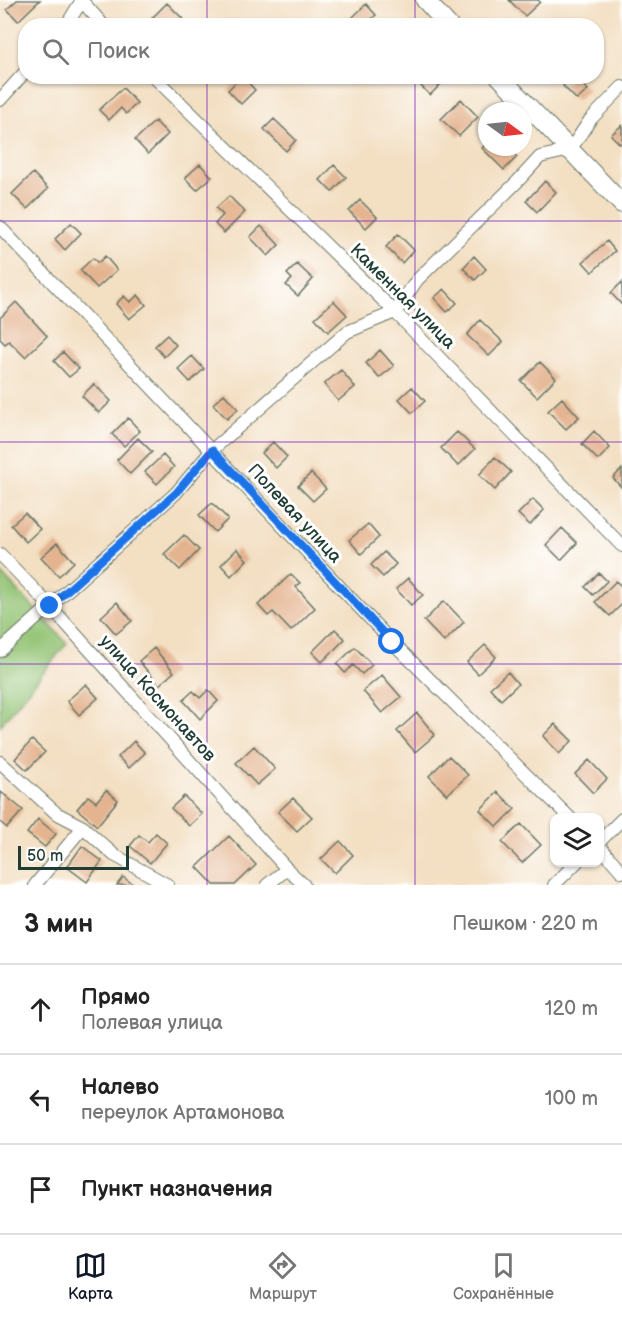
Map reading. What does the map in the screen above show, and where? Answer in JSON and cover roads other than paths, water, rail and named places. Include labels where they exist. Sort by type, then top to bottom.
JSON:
[{"type":"street","points":[[71,18],[81,0],[97,18]]},
{"type":"street","points":[[425,0],[442,18]]},
{"type":"street","points":[[0,100],[18,80]]},
{"type":"street","name":"Каменная улица","points":[[161,84],[395,312],[622,546]]},
{"type":"street","points":[[507,84],[622,204]]},
{"type":"street","points":[[0,651],[176,493],[212,450],[347,332],[395,312],[417,280],[518,182],[540,157],[570,150],[590,120],[622,87]]},
{"type":"street","name":"Полевая улица","points":[[0,227],[392,642],[565,813]]},
{"type":"street","name":"улица Космонавтов","points":[[0,554],[304,885]]},
{"type":"street","points":[[0,762],[56,813],[83,827],[114,855],[168,885]]},
{"type":"street","points":[[604,837],[622,819]]},
{"type":"street","points":[[35,885],[83,827]]},
{"type":"street","points":[[604,852],[622,872]]},
{"type":"street","points":[[554,885],[573,867]]},
{"type":"street","points":[[267,885],[287,869]]}]
